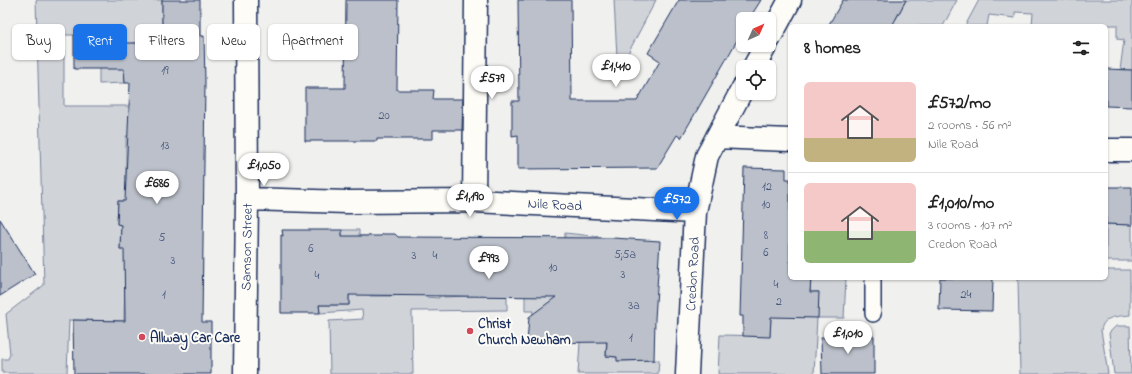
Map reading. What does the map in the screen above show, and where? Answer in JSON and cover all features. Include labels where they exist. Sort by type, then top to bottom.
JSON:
[{"type":"street","name":"Samson Street","points":[[245,374],[247,199],[246,0]]},
{"type":"street","points":[[474,200],[476,0]]},
{"type":"street","points":[[776,26],[790,0]]},
{"type":"street","name":"Credon Road","points":[[687,374],[695,212],[707,156],[737,100]]},
{"type":"street","points":[[717,137],[788,140]]},
{"type":"street","points":[[1108,150],[1132,150]]},
{"type":"street","name":"Nile Road","points":[[247,199],[347,202],[474,200],[695,212]]},
{"type":"lane","points":[[873,280],[873,314]]},
{"type":"shaded area","points":[[36,0],[162,0],[162,24],[135,24],[135,43],[132,43],[127,53],[127,24],[73,24],[73,35],[65,35],[65,24],[37,24]]},
{"type":"shaded area","points":[[614,0],[656,0],[626,57],[617,57]]},
{"type":"shaded area","points":[[906,0],[957,0],[944,24],[888,24],[896,19]]},
{"type":"shaded area","points":[[979,0],[1132,0],[1132,70],[1120,70],[1124,40],[1117,39],[1117,25],[1032,24],[1033,13],[1015,12],[1015,18],[989,15],[987,24],[966,24]]},
{"type":"shaded area","points":[[38,60],[64,60],[64,106],[129,106],[168,137],[126,136],[126,178],[132,201],[118,201],[117,224],[121,225],[120,249],[143,249],[125,283],[124,321],[69,320],[67,373],[2,373],[2,359],[8,359],[10,354],[6,314],[44,285]]},
{"type":"shaded area","points":[[99,60],[124,60],[125,83],[99,84]]},
{"type":"shaded area","points":[[1108,224],[1132,225],[1132,261],[1108,261]]},
{"type":"shaded area","points":[[342,230],[359,230],[359,236],[370,236],[370,296],[394,296],[394,273],[425,292],[425,297],[439,298],[439,274],[444,274],[444,297],[507,294],[507,310],[412,311],[413,374],[330,374],[329,321],[363,319],[362,310],[320,313],[319,305],[349,305],[349,290],[342,260]]},
{"type":"shaded area","points":[[565,233],[602,237],[607,318],[606,356],[617,357],[618,361],[659,360],[658,374],[578,374],[580,342],[532,319],[533,311],[525,311],[525,271],[564,262]]},
{"type":"shaded area","points":[[1108,270],[1130,270],[1130,315],[1108,319],[1101,330],[1108,374],[1020,374],[1018,280],[1108,280]]},
{"type":"shaded area","points":[[811,280],[846,280],[844,318],[817,318],[814,374],[718,374],[720,335],[770,336],[771,317],[819,292],[810,292]]},
{"type":"shaded area","points":[[1116,326],[1130,326],[1131,374],[1114,374],[1109,333]]},
{"type":"building","points":[[162,0],[200,0],[200,36],[204,36],[205,82],[202,322],[211,322],[211,374],[74,374],[73,320],[125,321],[124,249],[120,249],[121,225],[117,224],[118,201],[125,201],[130,83],[125,83],[124,69],[74,69],[74,60],[127,60],[127,43],[135,43],[135,60],[199,60],[199,24],[162,24]]},
{"type":"building","points":[[346,0],[398,0],[397,90],[434,90],[433,99],[463,99],[462,130],[433,130],[433,139],[305,141],[305,88],[345,88],[345,60],[358,60],[358,24],[346,24]]},
{"type":"building","points":[[518,0],[571,0],[572,101],[637,101],[660,61],[648,53],[679,0],[761,0],[753,12],[736,12],[736,42],[681,138],[677,135],[657,168],[518,169],[518,135],[512,136],[512,101],[519,101]]},
{"type":"building","points":[[843,0],[906,0],[893,24],[829,24]]},
{"type":"building","points":[[1108,69],[1132,70],[1132,107],[1108,106]]},
{"type":"building","points":[[744,168],[786,169],[786,179],[788,179],[788,280],[811,280],[810,292],[819,292],[818,318],[771,317],[770,337],[743,336],[743,316],[740,316]]},
{"type":"building","points":[[1108,187],[1132,187],[1132,225],[1108,224]]},
{"type":"building","points":[[0,219],[35,274],[0,296]]},
{"type":"building","points":[[282,230],[342,230],[342,236],[381,236],[383,234],[395,234],[398,237],[613,238],[660,241],[654,360],[617,361],[617,357],[606,356],[607,342],[527,343],[529,317],[556,297],[349,295],[349,305],[319,305],[320,313],[281,313]]},
{"type":"building","points":[[940,280],[993,280],[992,311],[939,310]]},
{"type":"building","points":[[874,336],[874,374],[822,374],[821,338]]},
{"type":"place","name":"Christ Church Newham","points":[[470,331]]},
{"type":"place","name":"Allway Car Care","points":[[142,337]]}]
